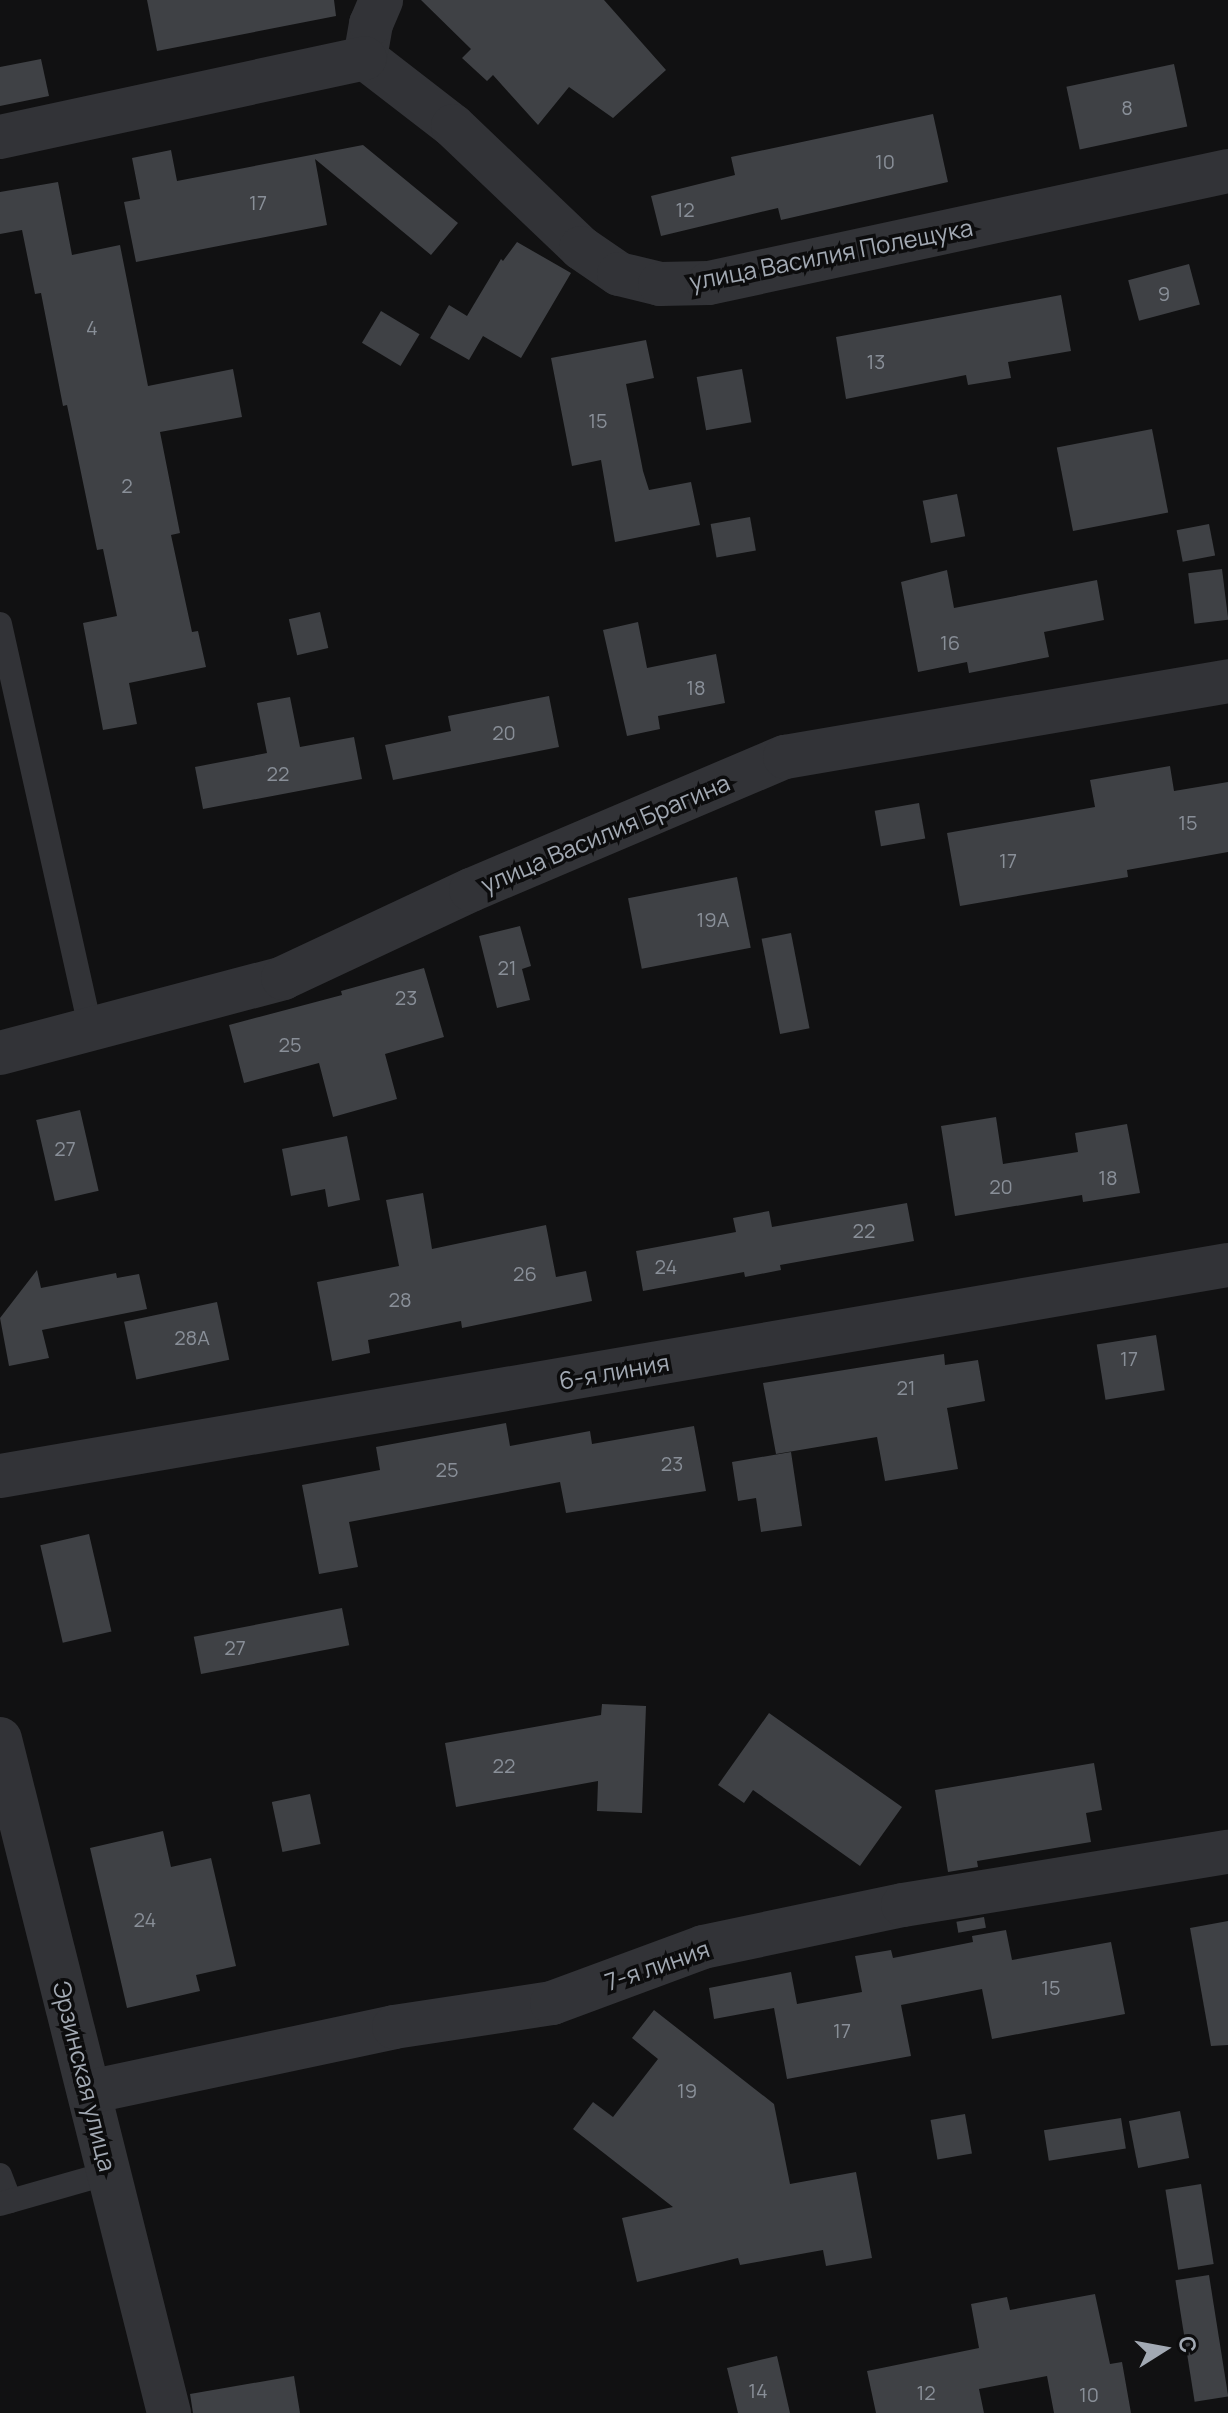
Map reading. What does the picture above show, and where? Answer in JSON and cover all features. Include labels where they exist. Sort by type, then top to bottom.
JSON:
[{"type":"street","points":[[0,137],[365,58],[371,24],[381,0]]},
{"type":"street","name":"улица Василия Полещука","points":[[365,58],[453,126],[581,248],[619,274],[660,284],[709,283],[1228,171]]},
{"type":"street","name":"улица Василия Брагина","points":[[0,1053],[283,978],[471,890],[785,757],[1228,681]]},
{"type":"street","name":"6-я линия","points":[[0,1476],[1228,1265]]},
{"type":"street","name":"Эрзинская улица","points":[[0,1739],[169,2413]]},
{"type":"street","name":"7-я линия","points":[[89,2092],[394,2027],[552,2003],[703,1947],[903,1905],[1228,1852]]},
{"type":"lane","points":[[0,624],[90,1028]]},
{"type":"lane","points":[[0,2175],[5,2202],[109,2173]]},
{"type":"building","points":[[147,0],[334,0],[336,16],[157,51]]},
{"type":"building","points":[[421,0],[604,0],[666,70],[613,118],[569,87],[538,125],[493,75],[487,81],[462,58],[471,49]]},
{"type":"building","points":[[41,59],[49,96],[0,106],[0,67]]},
{"type":"building","points":[[1174,64],[1187,127],[1080,149],[1066,87]]},
{"type":"building","points":[[933,114],[948,182],[781,220],[778,208],[661,236],[651,196],[735,175],[731,157]]},
{"type":"building","points":[[363,145],[458,223],[431,255],[315,159],[327,225],[136,262],[124,202],[140,199],[132,158],[171,150],[177,181]]},
{"type":"building","points":[[58,182],[72,255],[120,245],[148,386],[233,369],[242,417],[160,432],[180,533],[171,535],[192,632],[198,631],[206,667],[129,683],[137,724],[103,730],[83,623],[117,616],[103,549],[97,550],[67,405],[63,406],[41,293],[35,294],[22,230],[0,234],[0,192]]},
{"type":"building","points":[[517,242],[571,273],[521,358],[483,336],[469,360],[430,338],[449,305],[467,316],[501,259],[503,261]]},
{"type":"building","points":[[1189,264],[1200,305],[1139,321],[1128,280]]},
{"type":"building","points":[[1061,295],[1071,351],[1008,362],[1011,378],[968,385],[966,375],[846,399],[836,337]]},
{"type":"building","points":[[381,311],[420,334],[401,366],[362,343]]},
{"type":"building","points":[[646,340],[654,378],[626,384],[643,471],[649,490],[691,482],[700,525],[615,542],[601,460],[572,466],[551,358]]},
{"type":"building","points":[[742,369],[751,422],[706,430],[697,377]]},
{"type":"building","points":[[1152,429],[1168,512],[1073,531],[1057,448]]},
{"type":"building","points":[[957,494],[965,536],[931,543],[923,501]]},
{"type":"building","points":[[750,517],[756,550],[717,557],[711,524]]},
{"type":"building","points":[[1209,524],[1215,555],[1183,562],[1177,530]]},
{"type":"building","points":[[1222,569],[1228,620],[1194,624],[1188,573]]},
{"type":"building","points":[[947,570],[954,608],[1097,580],[1104,620],[1044,632],[1049,657],[969,673],[967,662],[918,672],[901,582]]},
{"type":"building","points":[[320,612],[328,648],[297,655],[289,619]]},
{"type":"building","points":[[638,622],[647,668],[716,654],[725,703],[658,716],[660,729],[627,736],[603,630]]},
{"type":"building","points":[[549,696],[559,747],[393,780],[385,745],[451,731],[448,716]]},
{"type":"building","points":[[290,697],[300,747],[354,737],[362,779],[203,809],[195,767],[267,753],[257,703]]},
{"type":"building","points":[[1170,766],[1174,791],[1228,782],[1228,852],[1127,870],[1128,877],[960,906],[947,833],[1095,807],[1090,780]]},
{"type":"building","points":[[919,803],[925,838],[881,846],[875,811]]},
{"type":"building","points":[[737,877],[751,948],[642,969],[628,898]]},
{"type":"building","points":[[520,926],[531,966],[522,969],[530,1000],[497,1008],[479,936]]},
{"type":"building","points":[[791,933],[810,1028],[780,1034],[762,939]]},
{"type":"building","points":[[424,968],[444,1037],[385,1054],[397,1099],[333,1117],[319,1063],[244,1083],[229,1025],[342,995],[341,991]]},
{"type":"building","points":[[80,1110],[99,1191],[55,1201],[36,1120]]},
{"type":"building","points":[[996,1117],[1003,1164],[1078,1152],[1075,1133],[1127,1124],[1140,1193],[1083,1202],[1082,1195],[955,1216],[941,1126]]},
{"type":"building","points":[[347,1136],[360,1200],[328,1207],[325,1189],[291,1196],[282,1149]]},
{"type":"building","points":[[423,1193],[432,1249],[546,1225],[556,1277],[586,1271],[592,1301],[462,1328],[461,1321],[368,1340],[370,1353],[332,1361],[317,1282],[399,1266],[386,1200]]},
{"type":"building","points":[[907,1203],[914,1241],[780,1265],[781,1270],[745,1277],[744,1272],[643,1291],[636,1251],[736,1232],[733,1218],[769,1211],[772,1227]]},
{"type":"building","points":[[37,1270],[41,1288],[116,1273],[117,1278],[139,1274],[147,1309],[42,1330],[49,1358],[9,1366],[0,1318]]},
{"type":"building","points":[[217,1302],[229,1360],[136,1379],[124,1322]]},
{"type":"building","points":[[1156,1335],[1165,1390],[1105,1400],[1097,1344]]},
{"type":"building","points":[[944,1354],[945,1365],[978,1360],[985,1401],[947,1408],[958,1469],[885,1481],[877,1437],[776,1454],[763,1383]]},
{"type":"building","points":[[506,1423],[510,1446],[590,1431],[592,1444],[694,1426],[706,1491],[566,1513],[560,1482],[349,1522],[358,1567],[319,1574],[302,1485],[380,1470],[376,1447]]},
{"type":"building","points":[[791,1452],[802,1526],[761,1532],[756,1498],[738,1501],[732,1462]]},
{"type":"building","points":[[89,1534],[111,1631],[63,1643],[40,1545]]},
{"type":"building","points":[[342,1608],[349,1645],[201,1674],[194,1637]]},
{"type":"building","points":[[602,1704],[646,1706],[642,1813],[597,1811],[598,1781],[456,1807],[445,1743],[601,1715]]},
{"type":"building","points":[[769,1713],[902,1807],[860,1866],[753,1790],[744,1803],[718,1785]]},
{"type":"building","points":[[1094,1763],[1102,1810],[1086,1813],[1091,1842],[977,1861],[978,1867],[948,1872],[935,1790]]},
{"type":"building","points":[[310,1794],[321,1844],[282,1852],[272,1802]]},
{"type":"building","points":[[163,1831],[171,1867],[211,1858],[236,1966],[196,1975],[200,1991],[127,2008],[90,1848]]},
{"type":"building","points":[[984,1917],[986,1928],[958,1933],[956,1922]]},
{"type":"building","points":[[1228,1921],[1228,2045],[1211,2046],[1190,1928]]},
{"type":"building","points":[[1006,1930],[1012,1960],[1111,1942],[1125,2014],[992,2039],[982,1989],[901,2005],[911,2056],[787,2079],[774,2008],[714,2019],[709,1988],[791,1972],[797,2004],[862,1992],[855,1956],[891,1950],[893,1958],[973,1942],[972,1936]]},
{"type":"building","points":[[654,2010],[774,2104],[790,2184],[856,2172],[872,2258],[826,2266],[823,2250],[740,2265],[738,2258],[637,2282],[622,2218],[673,2207],[573,2129],[593,2102],[613,2117],[658,2059],[632,2038]]},
{"type":"building","points":[[1180,2111],[1189,2158],[1138,2168],[1129,2121]]},
{"type":"building","points":[[965,2114],[972,2153],[937,2159],[931,2120]]},
{"type":"building","points":[[1121,2118],[1126,2149],[1049,2161],[1044,2130]]},
{"type":"building","points":[[1201,2184],[1214,2264],[1178,2270],[1165,2190]]},
{"type":"building","points":[[1209,2275],[1228,2397],[1195,2402],[1175,2280]]},
{"type":"building","points":[[1095,2294],[1110,2364],[1122,2362],[1131,2413],[1054,2413],[1047,2376],[979,2389],[984,2413],[876,2413],[867,2371],[979,2348],[971,2304],[1007,2297],[1010,2310]]},
{"type":"building","points":[[777,2356],[790,2413],[738,2413],[727,2368]]},
{"type":"building","points":[[294,2376],[300,2413],[193,2413],[190,2394]]}]
